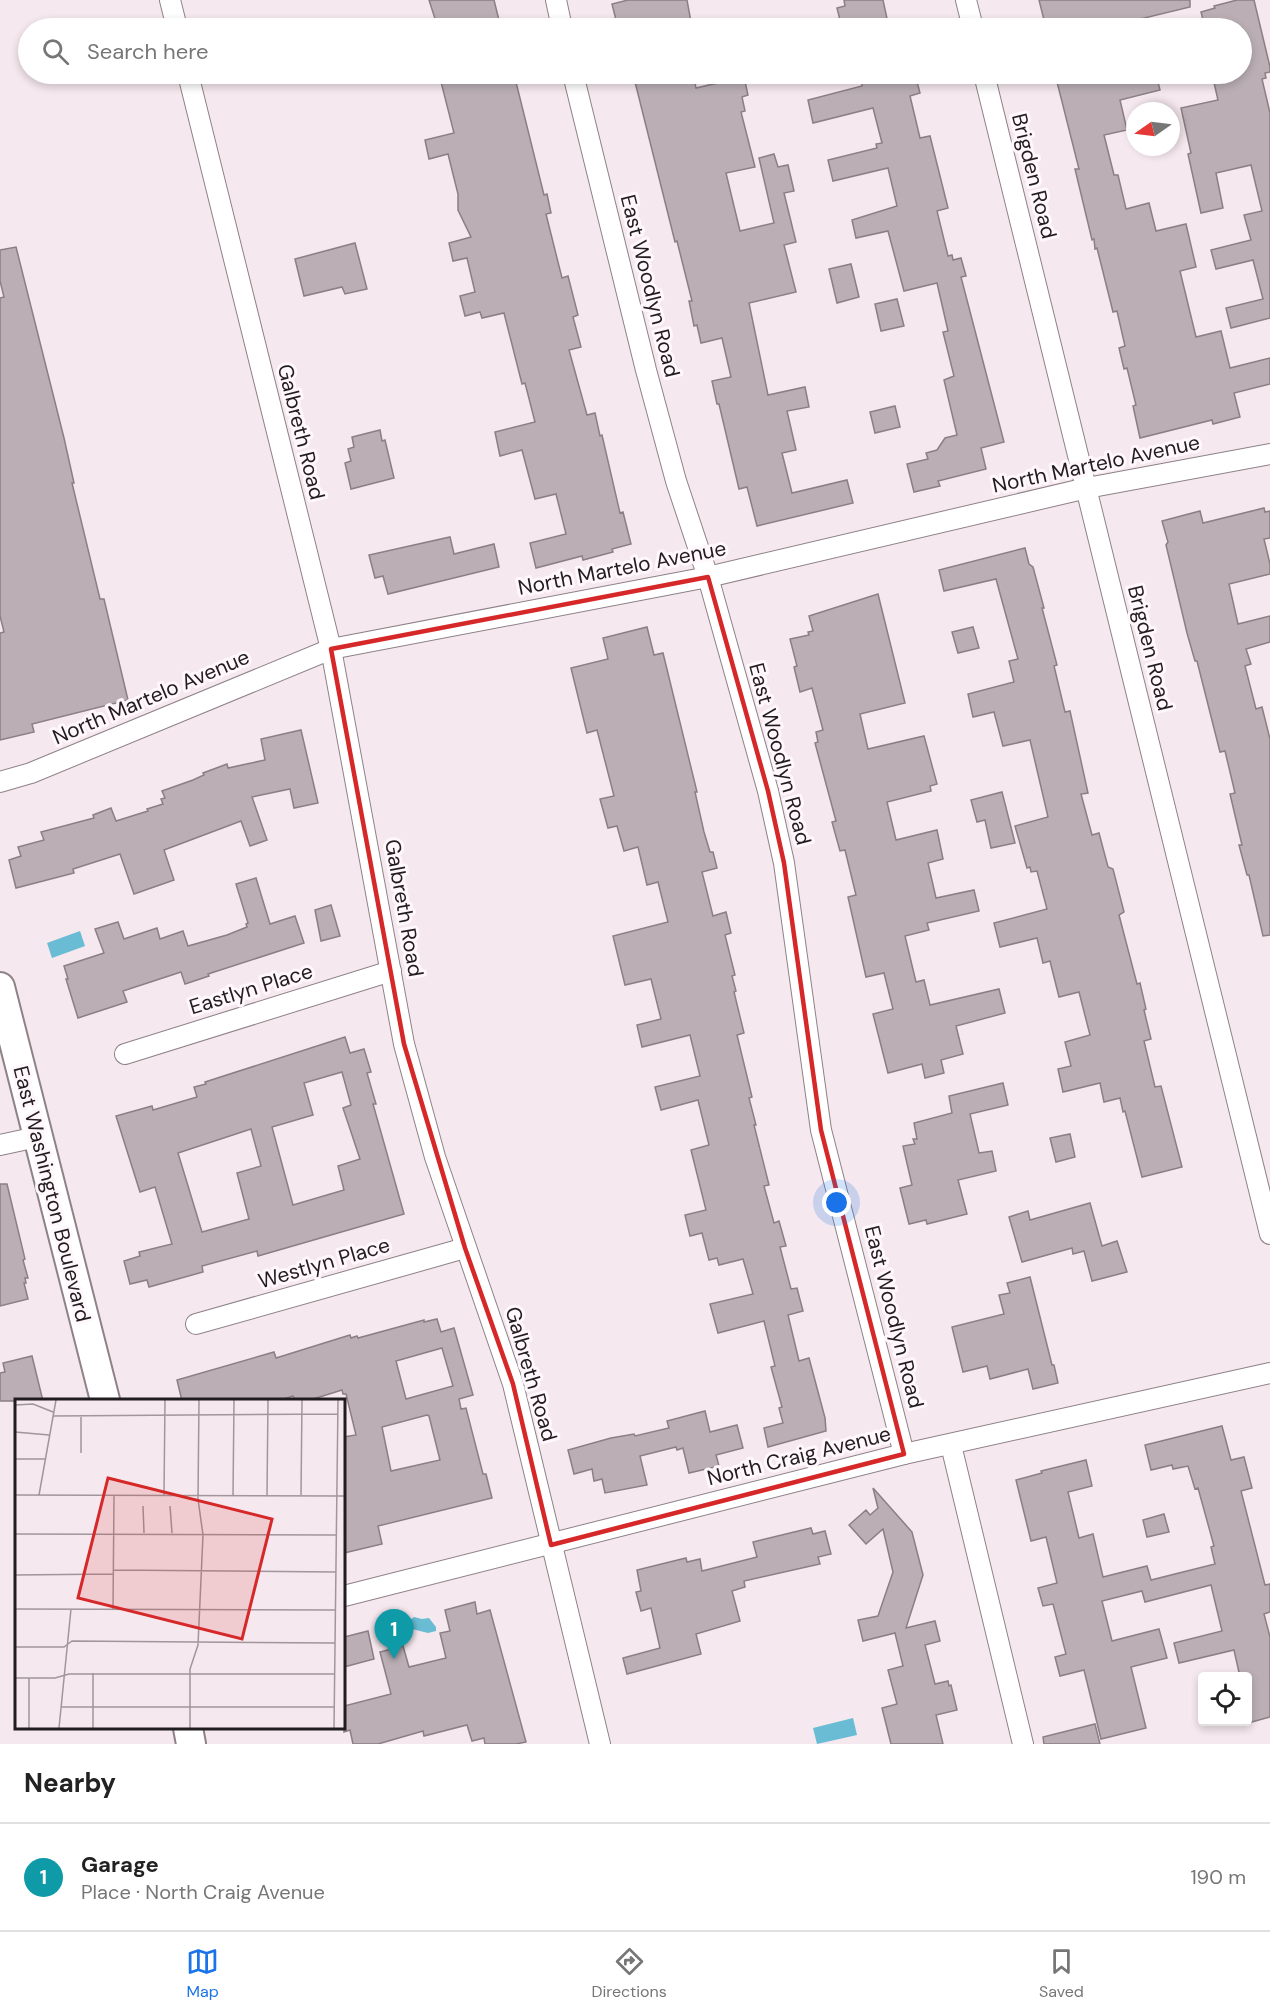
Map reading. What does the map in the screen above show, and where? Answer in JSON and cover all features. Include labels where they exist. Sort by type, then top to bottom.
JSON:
[{"type":"main road","name":"East Washington Boulevard","points":[[0,987],[104,1399]]},
{"type":"main road","points":[[188,1729],[191,1744]]},
{"type":"street","points":[[170,0],[174,18]]},
{"type":"street","points":[[555,0],[560,18]]},
{"type":"street","points":[[966,0],[970,18]]},
{"type":"street","name":"Galbreth Road","points":[[190,84],[331,649],[404,1044],[435,1157],[513,1384],[600,1744]]},
{"type":"street","name":"East Woodlyn Road","points":[[575,84],[646,370],[676,481],[708,577],[768,791],[784,863],[821,1130],[904,1454]]},
{"type":"street","name":"Brigden Road","points":[[986,84],[1270,1234]]},
{"type":"street","name":"North Martelo Avenue","points":[[0,782],[31,773],[331,649],[708,577],[1087,489],[1270,454]]},
{"type":"street","name":"Eastlyn Place","points":[[125,1054],[391,971]]},
{"type":"street","points":[[0,1145],[37,1137]]},
{"type":"street","name":"Westlyn Place","points":[[196,1324],[465,1248]]},
{"type":"street","name":"North Craig Avenue","points":[[345,1596],[904,1454],[1270,1373]]},
{"type":"street","points":[[951,1444],[1023,1744]]},
{"type":"highlighted area","points":[[708,577],[768,791],[784,863],[821,1130],[904,1454],[551,1545],[513,1384],[465,1248],[404,1044],[331,649]]},
{"type":"water","points":[[80,931],[85,946],[52,958],[47,943]]},
{"type":"water","points":[[414,1617],[429,1618],[436,1627],[436,1631],[428,1633],[412,1629],[406,1633],[405,1627],[409,1626],[410,1620]]},
{"type":"water","points":[[853,1718],[857,1735],[817,1744],[813,1728]]},
{"type":"building","points":[[429,0],[494,0],[498,18],[435,18]]},
{"type":"building","points":[[628,0],[687,0],[690,18],[616,18],[612,4]]},
{"type":"building","points":[[844,0],[883,0],[887,18],[840,18],[837,8],[845,6]]},
{"type":"building","points":[[1039,0],[1190,0],[1190,7],[1144,18],[1044,18]]},
{"type":"building","points":[[1237,0],[1254,0],[1270,67],[1270,72],[1265,73],[1266,78],[1262,79],[1270,113],[1270,318],[1231,328],[1226,308],[1263,299],[1253,260],[1216,269],[1211,250],[1251,240],[1244,215],[1262,211],[1251,165],[1216,173],[1223,208],[1201,213],[1181,108],[1218,100],[1214,84],[1252,84],[1252,18],[1202,18],[1201,12],[1215,8],[1214,6]]},
{"type":"building","points":[[442,84],[516,84],[544,195],[547,194],[551,213],[546,214],[562,278],[568,276],[578,315],[573,317],[581,347],[569,350],[587,415],[595,413],[620,513],[623,512],[631,544],[612,549],[613,552],[583,560],[582,556],[536,568],[530,543],[566,534],[556,494],[535,499],[522,450],[500,456],[495,432],[535,422],[525,383],[522,384],[504,313],[482,318],[480,312],[465,316],[460,296],[475,292],[467,258],[453,261],[449,243],[471,237],[458,210],[458,194],[448,154],[429,159],[425,140],[454,133]]},
{"type":"building","points":[[636,84],[695,84],[696,88],[713,84],[746,84],[748,95],[742,97],[745,111],[741,112],[755,167],[726,173],[740,231],[774,223],[759,158],[774,154],[778,167],[788,165],[794,191],[784,193],[796,242],[784,245],[796,292],[749,303],[768,395],[805,387],[809,407],[787,411],[796,450],[782,453],[792,493],[847,480],[853,503],[757,526],[747,487],[739,489],[712,381],[731,377],[722,338],[701,343],[697,325],[694,326],[689,301],[692,301],[677,241],[675,242]]},
{"type":"building","points":[[862,84],[918,84],[920,93],[910,96],[920,138],[930,136],[948,208],[937,211],[948,256],[952,255],[953,260],[961,258],[966,276],[961,277],[1004,442],[981,448],[986,469],[938,481],[940,486],[914,492],[907,464],[928,459],[926,453],[937,450],[945,438],[957,435],[944,380],[954,376],[943,332],[948,331],[937,283],[904,291],[888,231],[856,238],[852,220],[897,206],[888,168],[833,181],[828,160],[877,148],[876,144],[882,143],[873,108],[813,123],[808,100],[862,86]]},
{"type":"building","points":[[1058,84],[1158,84],[1160,90],[1120,100],[1126,130],[1104,135],[1114,175],[1118,175],[1126,209],[1149,203],[1156,231],[1186,224],[1196,267],[1180,271],[1196,337],[1221,331],[1230,368],[1270,358],[1270,384],[1234,393],[1240,417],[1213,424],[1212,420],[1140,438],[1133,406],[1136,405],[1127,368],[1124,369],[1119,348],[1125,346],[1117,311],[1113,312],[1097,248],[1095,249],[1094,239],[1092,240],[1075,169],[1079,169]]},
{"type":"building","points":[[355,243],[367,289],[345,294],[342,287],[304,296],[295,259]]},
{"type":"building","points":[[16,247],[64,438],[74,483],[72,483],[100,599],[104,599],[128,700],[32,724],[34,732],[0,740],[0,633],[4,632],[0,616],[0,298],[4,297],[0,281],[0,250]]},
{"type":"building","points":[[851,264],[859,297],[837,303],[829,269]]},
{"type":"building","points":[[897,299],[904,326],[881,331],[875,304]]},
{"type":"building","points":[[895,406],[900,427],[875,433],[870,412]]},
{"type":"building","points":[[380,430],[382,441],[385,440],[394,478],[351,489],[345,463],[351,461],[348,449],[354,447],[352,437]]},
{"type":"building","points":[[1264,508],[1265,512],[1270,511],[1270,538],[1264,539],[1270,574],[1229,584],[1238,624],[1270,616],[1270,642],[1246,649],[1251,664],[1245,666],[1256,709],[1262,707],[1270,739],[1270,935],[1263,936],[1249,875],[1247,875],[1239,845],[1242,845],[1230,794],[1235,793],[1225,751],[1220,752],[1197,661],[1195,661],[1187,633],[1162,521],[1200,511],[1203,523]]},
{"type":"building","points":[[450,537],[454,554],[494,544],[499,567],[388,594],[383,576],[375,578],[369,555]]},
{"type":"building","points":[[1025,548],[1029,564],[1033,567],[1044,608],[1042,608],[1057,665],[1054,666],[1065,712],[1070,711],[1088,793],[1081,794],[1092,835],[1099,833],[1108,867],[1113,869],[1124,912],[1119,915],[1146,1009],[1144,1010],[1151,1039],[1144,1041],[1155,1087],[1161,1086],[1182,1167],[1142,1177],[1120,1098],[1104,1102],[1100,1083],[1063,1092],[1058,1069],[1071,1066],[1065,1042],[1090,1035],[1079,992],[1059,997],[1050,961],[1043,963],[1037,938],[1000,947],[994,923],[1047,909],[1037,871],[1031,872],[1030,867],[1027,868],[1015,826],[1048,817],[1030,740],[1003,746],[994,712],[973,717],[968,694],[1014,682],[1009,661],[1018,659],[996,579],[944,591],[939,570]]},
{"type":"building","points":[[878,594],[905,703],[860,714],[868,749],[924,736],[937,784],[930,786],[931,791],[887,802],[896,840],[937,830],[943,859],[928,863],[936,898],[974,890],[979,911],[927,923],[929,930],[905,936],[916,982],[924,980],[930,1005],[999,989],[1005,1013],[956,1026],[963,1054],[941,1060],[944,1073],[925,1078],[922,1064],[888,1073],[873,1014],[893,1009],[884,973],[866,977],[848,897],[856,895],[845,850],[840,851],[832,822],[836,821],[815,743],[818,742],[816,732],[823,730],[812,688],[800,692],[794,667],[797,666],[790,639],[809,635],[808,632],[813,631],[809,616]]},
{"type":"building","points":[[647,627],[654,655],[663,653],[697,792],[695,792],[704,832],[717,868],[702,872],[713,916],[726,912],[731,933],[725,935],[735,975],[732,976],[736,991],[734,992],[744,1033],[737,1035],[752,1097],[749,1098],[756,1125],[754,1125],[769,1185],[764,1186],[774,1223],[779,1221],[786,1246],[780,1247],[791,1289],[797,1288],[803,1311],[788,1315],[799,1361],[809,1358],[825,1418],[826,1431],[768,1447],[764,1428],[783,1423],[779,1408],[782,1407],[771,1367],[775,1366],[764,1321],[718,1333],[710,1304],[753,1294],[743,1259],[719,1265],[717,1258],[709,1260],[702,1233],[690,1236],[685,1215],[706,1210],[691,1150],[709,1145],[698,1100],[661,1110],[655,1087],[700,1076],[690,1035],[642,1047],[637,1025],[661,1019],[651,979],[625,985],[613,936],[668,922],[658,882],[647,885],[638,847],[624,851],[617,826],[608,828],[600,799],[614,796],[597,730],[587,733],[571,668],[608,659],[603,638]]},
{"type":"building","points":[[973,627],[979,648],[958,653],[952,632]]},
{"type":"building","points":[[301,730],[318,803],[294,808],[290,789],[252,797],[267,840],[250,846],[241,821],[164,850],[174,880],[134,894],[120,854],[73,869],[74,873],[16,888],[9,860],[21,856],[18,847],[44,840],[41,832],[94,818],[93,815],[111,808],[116,821],[148,811],[147,809],[163,804],[161,799],[165,798],[162,791],[227,764],[228,768],[265,760],[261,739]]},
{"type":"building","points":[[1002,792],[1015,843],[991,848],[985,820],[977,822],[971,800]]},
{"type":"building","points":[[256,878],[270,924],[295,916],[304,943],[208,974],[209,976],[185,984],[181,972],[123,991],[127,1002],[78,1018],[64,966],[104,953],[95,929],[118,922],[124,939],[157,928],[160,939],[183,931],[188,946],[227,935],[247,927],[248,923],[236,884]]},
{"type":"building","points":[[331,905],[340,936],[321,941],[315,910]]},
{"type":"building","points":[[345,1037],[350,1053],[364,1049],[371,1072],[367,1073],[376,1104],[373,1104],[404,1214],[258,1256],[257,1251],[202,1266],[203,1272],[149,1287],[147,1280],[130,1284],[124,1261],[140,1256],[139,1252],[172,1244],[155,1187],[140,1192],[116,1116],[152,1106],[153,1110],[197,1097],[194,1087],[206,1084],[205,1082]],"holes":[[[342,1072],[351,1105],[343,1108],[360,1159],[338,1166],[344,1190],[293,1205],[272,1127],[313,1115],[304,1083]],[[251,1129],[261,1166],[237,1173],[249,1219],[202,1232],[178,1153]]]},
{"type":"building","points":[[1003,1083],[1008,1105],[970,1114],[979,1153],[992,1151],[996,1171],[958,1180],[967,1214],[927,1224],[926,1220],[909,1224],[900,1188],[912,1185],[903,1146],[915,1144],[913,1139],[917,1139],[914,1123],[952,1113],[949,1096]]},
{"type":"building","points":[[1070,1134],[1075,1157],[1056,1162],[1050,1138]]},
{"type":"building","points":[[0,1184],[7,1184],[25,1259],[23,1260],[28,1278],[25,1278],[26,1283],[24,1283],[28,1299],[0,1306]]},
{"type":"building","points":[[1090,1203],[1102,1246],[1117,1241],[1127,1272],[1092,1281],[1084,1251],[1073,1254],[1072,1248],[1022,1262],[1009,1217],[1028,1211],[1030,1220]]},
{"type":"building","points":[[1030,1277],[1058,1383],[1033,1389],[1028,1369],[990,1379],[987,1366],[963,1372],[952,1327],[1004,1314],[999,1295],[1010,1293],[1007,1283]]},
{"type":"building","points":[[437,1319],[441,1332],[454,1328],[473,1395],[459,1399],[461,1409],[466,1408],[483,1474],[486,1474],[492,1498],[378,1526],[382,1544],[345,1553],[345,1437],[356,1435],[346,1394],[343,1394],[342,1390],[313,1399],[294,1399],[293,1396],[284,1399],[182,1399],[177,1380],[274,1352],[276,1358],[350,1335],[351,1338],[357,1336],[358,1338],[424,1320],[424,1322]],"holes":[[[442,1348],[453,1386],[406,1399],[396,1361]],[[429,1416],[440,1460],[391,1471],[382,1427]]]},
{"type":"building","points":[[32,1356],[43,1399],[0,1401],[0,1373],[5,1372],[3,1363]]},
{"type":"building","points":[[705,1411],[710,1432],[737,1425],[743,1448],[716,1455],[719,1466],[689,1473],[683,1448],[677,1450],[676,1447],[640,1456],[647,1485],[605,1493],[602,1479],[594,1481],[592,1469],[574,1474],[568,1450],[611,1438],[634,1434],[635,1436],[669,1428],[667,1421]]},
{"type":"building","points":[[1222,1426],[1231,1460],[1244,1457],[1252,1488],[1241,1491],[1265,1585],[1270,1584],[1270,1612],[1264,1614],[1270,1637],[1270,1717],[1252,1722],[1252,1672],[1239,1672],[1234,1650],[1179,1663],[1174,1643],[1222,1631],[1211,1585],[1145,1602],[1142,1591],[1102,1601],[1112,1641],[1159,1629],[1167,1658],[1131,1667],[1146,1728],[1101,1739],[1084,1670],[1060,1676],[1055,1657],[1066,1654],[1053,1604],[1043,1606],[1038,1588],[1057,1583],[1046,1537],[1031,1541],[1016,1480],[1086,1460],[1092,1486],[1068,1492],[1079,1538],[1093,1534],[1103,1577],[1147,1566],[1151,1580],[1215,1564],[1211,1547],[1214,1546],[1198,1488],[1195,1489],[1188,1466],[1173,1469],[1172,1465],[1151,1470],[1145,1445]]},
{"type":"building","points":[[873,1488],[912,1532],[923,1575],[906,1628],[935,1621],[940,1641],[925,1645],[935,1684],[948,1681],[957,1710],[936,1715],[943,1744],[891,1744],[882,1708],[897,1704],[888,1670],[903,1666],[895,1633],[863,1641],[858,1620],[878,1616],[893,1572],[883,1529],[866,1544],[849,1525],[866,1510],[870,1515],[878,1508]]},
{"type":"building","points":[[1164,1514],[1169,1532],[1147,1537],[1143,1520]]},
{"type":"building","points":[[811,1528],[813,1534],[825,1531],[831,1554],[818,1557],[820,1564],[744,1581],[745,1587],[732,1591],[740,1621],[696,1634],[701,1654],[627,1674],[623,1658],[660,1648],[651,1608],[641,1611],[636,1592],[641,1591],[637,1570],[686,1558],[687,1562],[700,1559],[702,1571],[757,1557],[753,1542]]},
{"type":"building","points":[[475,1602],[477,1614],[490,1610],[526,1742],[485,1744],[484,1738],[472,1741],[467,1725],[424,1736],[423,1731],[378,1744],[353,1744],[350,1730],[344,1732],[345,1706],[391,1694],[380,1652],[403,1646],[409,1667],[446,1658],[440,1633],[450,1631],[445,1610]]},
{"type":"building","points":[[368,1631],[374,1659],[345,1667],[345,1637]]},
{"type":"building","points":[[1095,1724],[1100,1744],[1044,1744],[1043,1737]]},
{"type":"place","name":"Garage","points":[[394,1659]]}]
